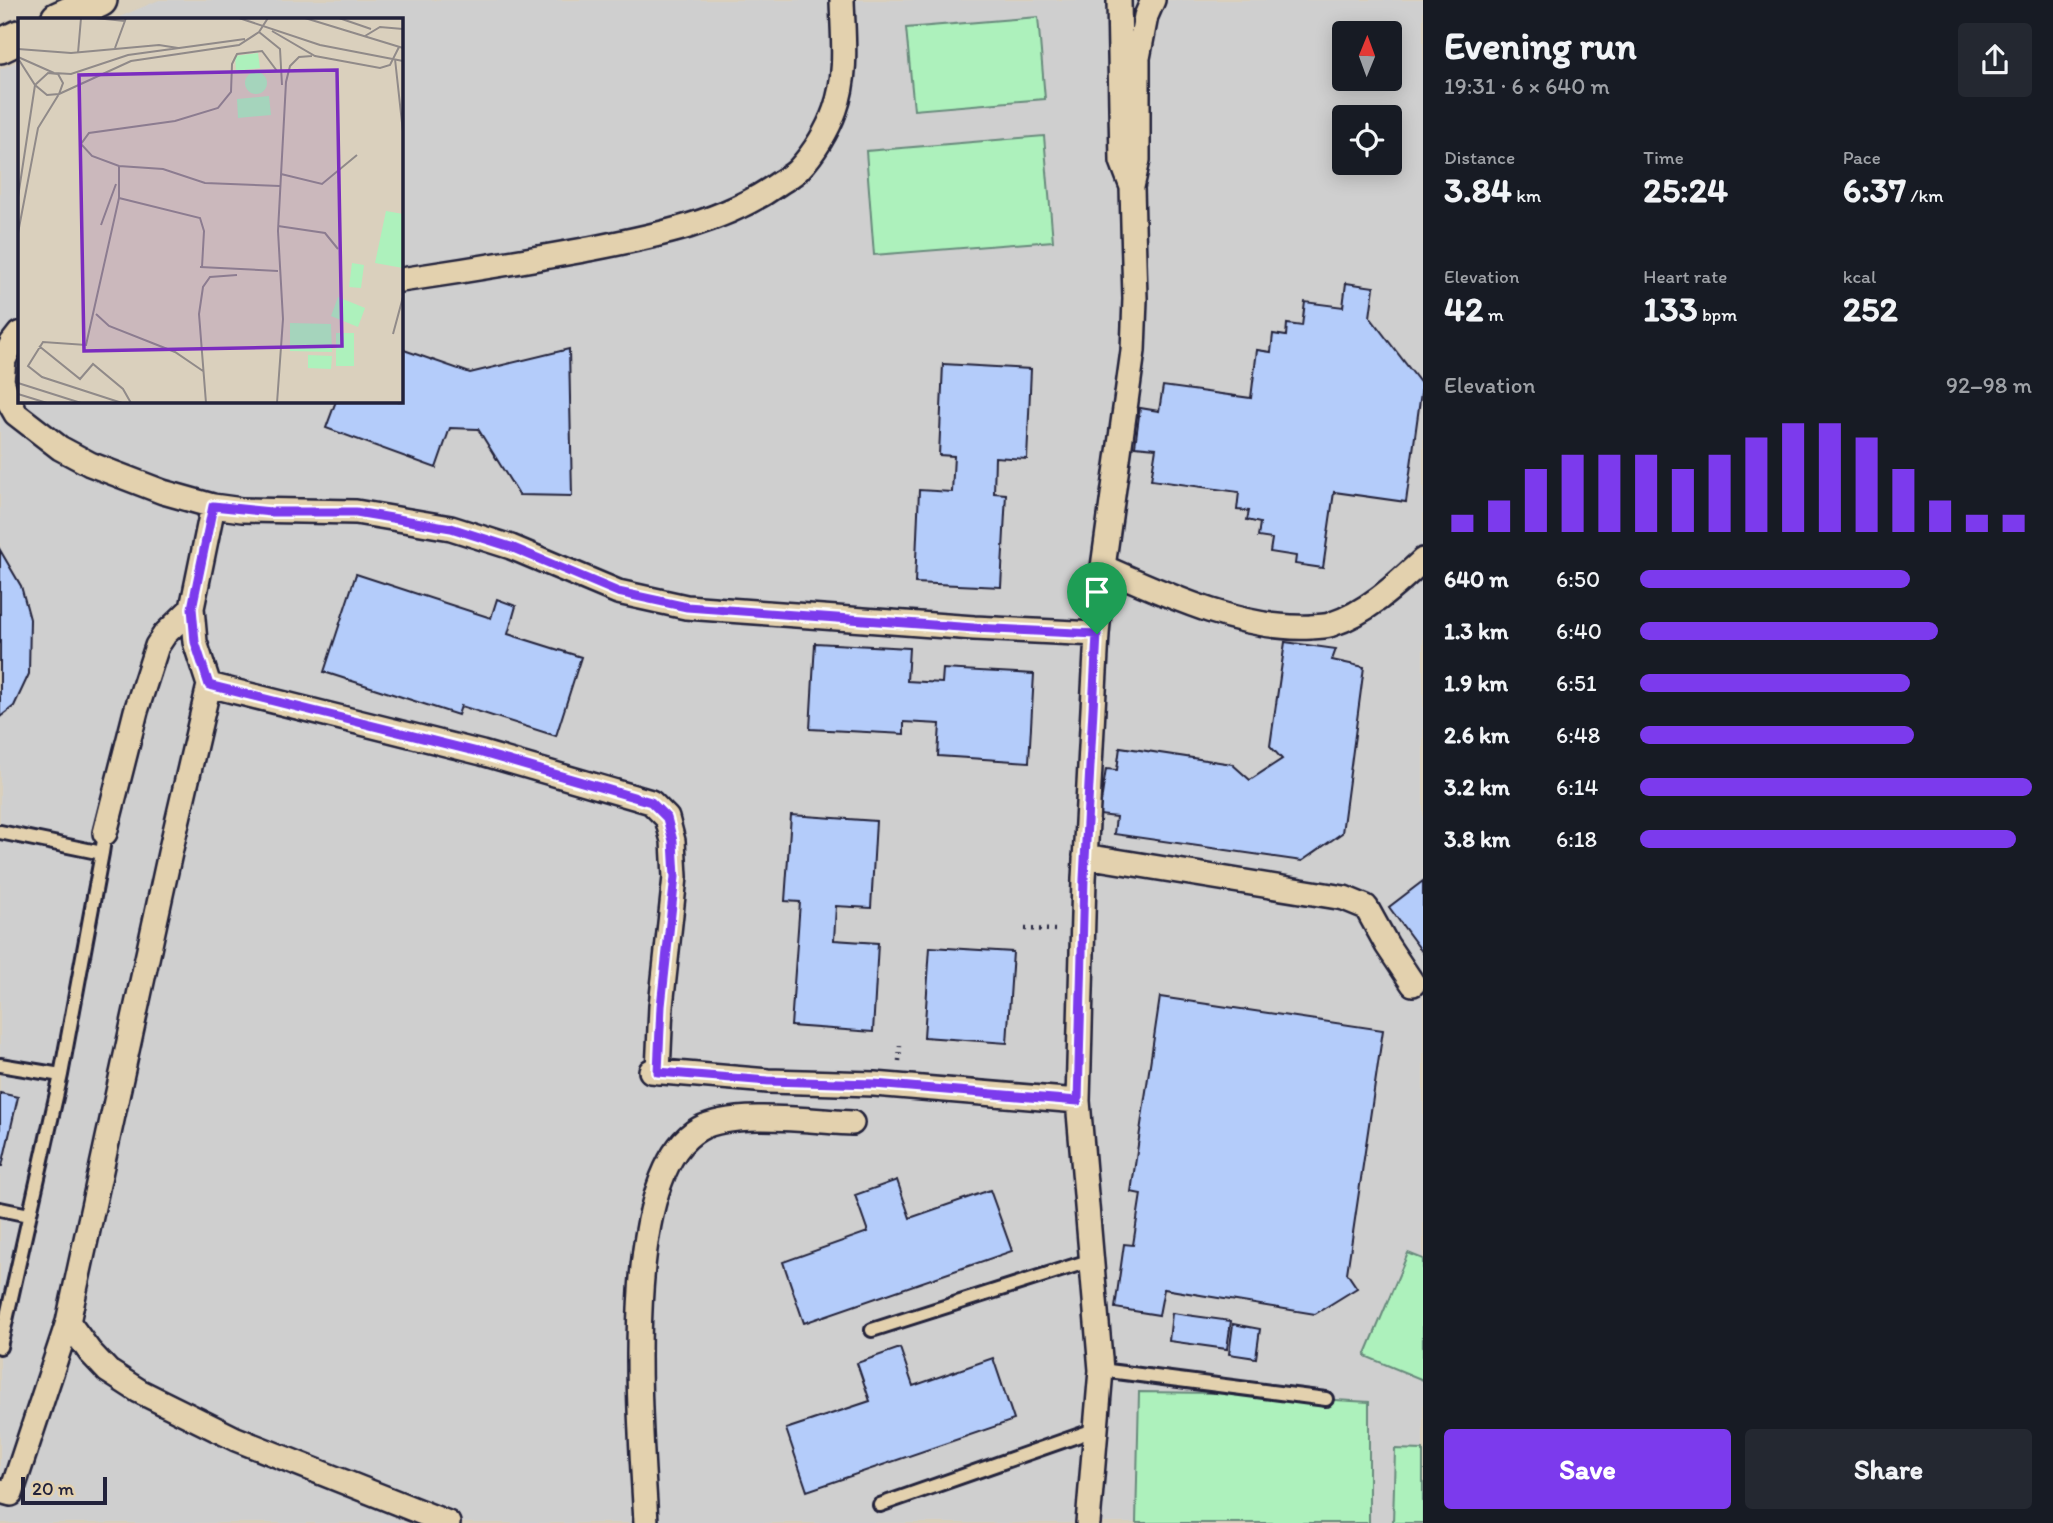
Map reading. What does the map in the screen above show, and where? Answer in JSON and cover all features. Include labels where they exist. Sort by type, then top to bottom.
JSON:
[{"type":"main road","points":[[60,18],[100,0]]},
{"type":"main road","points":[[0,46],[18,37]]},
{"type":"street","points":[[402,280],[522,262],[637,240],[723,215],[762,195],[799,170],[821,138],[835,110],[844,78],[842,0]]},
{"type":"street","points":[[1119,0],[1122,161],[1132,187]]},
{"type":"street","points":[[1088,1523],[1101,1370],[1078,1101],[1085,856],[1103,568],[1133,351],[1135,299],[1132,187],[1138,160],[1138,58],[1146,16],[1153,0]]},
{"type":"street","points":[[18,335],[4,360],[2,380],[16,414],[60,448],[90,464],[163,492],[213,506],[271,512],[356,512],[451,528],[511,547],[618,592],[687,607],[1097,634]]},
{"type":"street","points":[[0,1491],[11,1494],[68,1322],[209,685],[195,642],[192,608],[213,506]]},
{"type":"street","points":[[1103,568],[1163,594],[1246,620],[1274,626],[1301,627],[1331,625],[1354,614],[1387,594],[1423,560]]},
{"type":"street","points":[[103,843],[136,711],[157,646],[165,634],[192,608]]},
{"type":"street","points":[[209,685],[482,753],[651,802],[667,818],[673,841],[675,877],[654,1072],[768,1081],[874,1084],[1078,1101]]},
{"type":"street","points":[[1085,856],[1344,898],[1366,907],[1413,984]]},
{"type":"street","points":[[646,1523],[638,1331],[641,1273],[660,1183],[677,1146],[700,1128],[737,1118],[852,1123]]},
{"type":"street","points":[[68,1322],[108,1371],[139,1391],[236,1439],[448,1523]]},
{"type":"lane","points":[[0,832],[103,843],[61,1075],[0,1347]]},
{"type":"lane","points":[[0,1065],[61,1075]]},
{"type":"lane","points":[[0,1209],[29,1215]]},
{"type":"lane","points":[[872,1330],[1092,1260]]},
{"type":"lane","points":[[1101,1370],[1326,1399]]},
{"type":"lane","points":[[880,1505],[1097,1429]]},
{"type":"path","points":[[1026,929],[1083,930]]},
{"type":"shaded area","points":[[159,0],[1423,0],[1423,1523],[0,1523],[0,69],[18,61],[18,402],[402,402],[402,18],[117,18]]},
{"type":"green space","points":[[1038,17],[1045,99],[914,110],[906,28]]},
{"type":"green space","points":[[1044,136],[1053,241],[874,255],[866,151]]},
{"type":"green space","points":[[1408,1253],[1423,1259],[1423,1380],[1365,1356]]},
{"type":"green space","points":[[1139,1392],[1216,1393],[1369,1402],[1369,1523],[1136,1523]]},
{"type":"green space","points":[[1395,1449],[1423,1450],[1423,1523],[1393,1523]]},
{"type":"building","points":[[1346,283],[1374,287],[1370,317],[1422,385],[1406,502],[1334,492],[1323,568],[1295,564],[1296,556],[1270,552],[1272,539],[1258,537],[1260,523],[1247,520],[1249,511],[1237,510],[1239,492],[1151,480],[1156,448],[1135,446],[1140,408],[1159,411],[1163,386],[1251,398],[1257,350],[1271,352],[1273,334],[1286,336],[1287,324],[1302,326],[1305,302],[1343,307]]},
{"type":"building","points":[[402,349],[470,373],[569,349],[572,496],[519,495],[478,429],[450,428],[436,468],[326,428],[336,402],[402,402]]},
{"type":"building","points":[[943,364],[1031,369],[1027,459],[995,457],[994,493],[1006,494],[1001,587],[915,583],[919,490],[952,492],[954,456],[939,455]]},
{"type":"building","points":[[0,550],[21,586],[30,619],[29,674],[14,706],[0,717]]},
{"type":"building","points":[[356,574],[491,618],[497,599],[516,606],[508,634],[581,657],[556,736],[461,706],[458,715],[324,672]]},
{"type":"building","points":[[1285,642],[1336,649],[1332,660],[1364,667],[1342,833],[1302,861],[1114,834],[1116,817],[1099,815],[1106,769],[1117,770],[1120,747],[1232,764],[1250,780],[1282,759],[1270,746]]},
{"type":"building","points":[[815,643],[909,648],[907,681],[942,683],[943,669],[1034,674],[1029,762],[938,756],[940,724],[904,722],[904,734],[810,729]]},
{"type":"building","points":[[791,815],[876,821],[871,908],[836,906],[834,940],[878,943],[873,1032],[791,1026],[800,902],[785,901]]},
{"type":"building","points":[[1423,881],[1423,953],[1389,907]]},
{"type":"building","points":[[930,947],[1013,952],[1007,1043],[924,1037]]},
{"type":"building","points":[[1160,997],[1383,1030],[1347,1273],[1357,1288],[1315,1314],[1164,1289],[1159,1315],[1115,1308],[1124,1244],[1133,1245],[1141,1194],[1131,1192]]},
{"type":"building","points":[[0,1093],[18,1097],[2,1166],[0,1166]]},
{"type":"building","points":[[897,1180],[910,1218],[990,1190],[1012,1251],[804,1323],[783,1262],[868,1232],[855,1195]]},
{"type":"building","points":[[1172,1313],[1231,1321],[1227,1349],[1169,1341]]},
{"type":"building","points":[[1233,1324],[1260,1329],[1256,1358],[1229,1354]]},
{"type":"building","points":[[900,1348],[913,1386],[993,1358],[1014,1420],[807,1491],[786,1429],[870,1401],[857,1363]]},
{"type":"route","points":[[213,506],[271,512],[356,512],[451,528],[511,547],[618,592],[687,607],[1097,634],[1084,879],[1078,1101],[874,1084],[768,1081],[658,1072],[661,1006],[675,877],[673,841],[667,818],[651,802],[482,753],[209,685],[195,642],[192,608],[213,506]]}]
